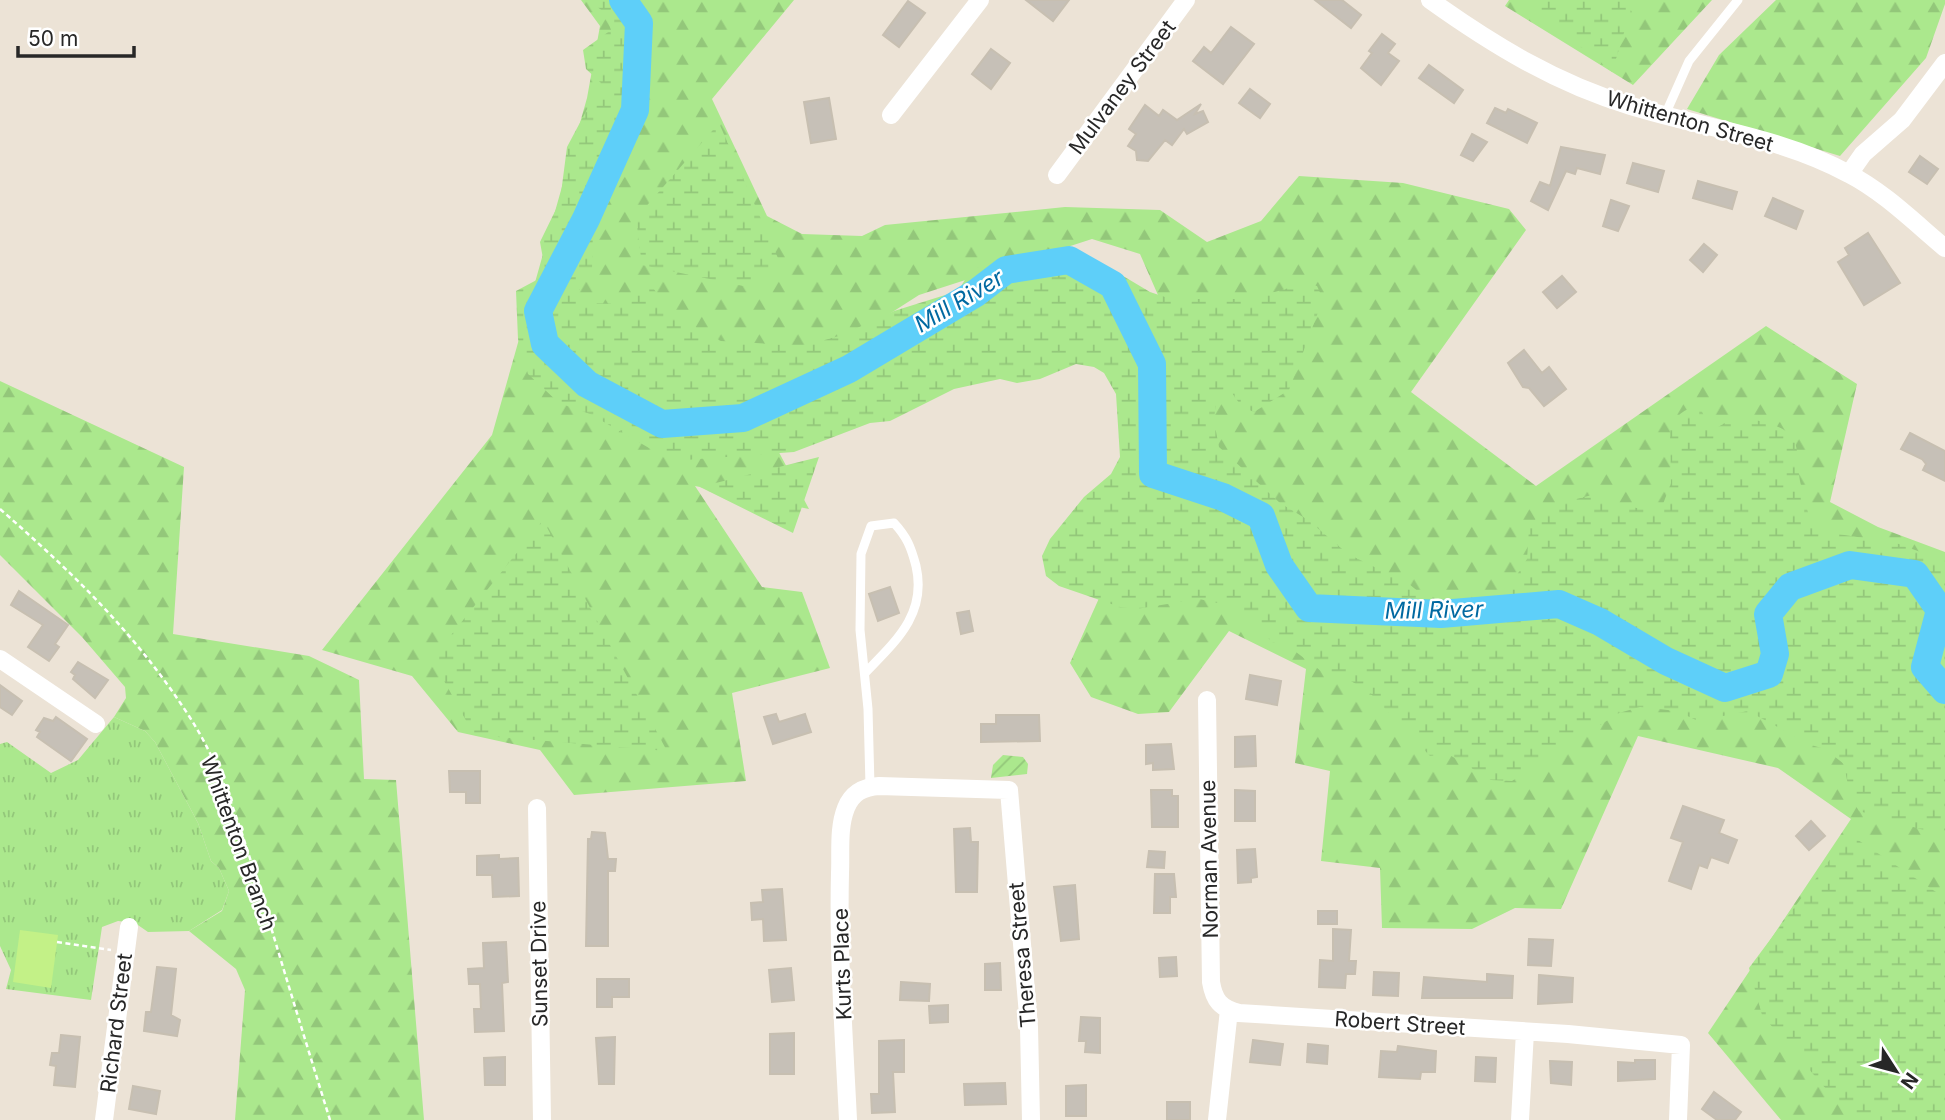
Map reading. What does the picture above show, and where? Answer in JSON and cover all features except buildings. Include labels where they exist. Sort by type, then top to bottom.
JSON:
[{"type":"street","points":[[891,115],[980,0]]},
{"type":"street","name":"Mulvaney Street","points":[[1057,174],[1186,0]]},
{"type":"street","name":"Whittenton Street","points":[[1430,0],[1480,36],[1531,65],[1605,98],[1765,140],[1849,174],[1945,248]]},
{"type":"street","points":[[1849,174],[1863,154],[1902,121],[1945,63]]},
{"type":"street","points":[[0,659],[96,724]]},
{"type":"street","name":"Norman Avenue","points":[[1207,700],[1211,982],[1213,996],[1229,1010]]},
{"type":"street","name":"Theresa Street","points":[[870,786],[1009,790],[1029,1027],[1031,1120]]},
{"type":"street","name":"Kurts Place","points":[[848,1120],[840,894],[842,833],[846,809],[855,795],[870,786]]},
{"type":"street","name":"Sunset Drive","points":[[537,808],[542,1120]]},
{"type":"street","name":"Richard Street","points":[[104,1120],[129,927]]},
{"type":"street","points":[[1217,1120],[1229,1010]]},
{"type":"street","name":"Robert Street","points":[[1229,1010],[1681,1045],[1678,1120]]},
{"type":"street","points":[[1520,1120],[1525,1032]]},
{"type":"lane","points":[[1665,115],[1689,61],[1738,0]]},
{"type":"lane","points":[[865,673],[894,642],[918,604],[918,576],[909,539],[894,523],[871,526],[861,554],[860,630],[865,673],[870,786]]},
{"type":"path","name":"Whittenton Branch","points":[[0,509],[87,587],[142,650],[190,718],[221,779],[248,853],[330,1120]]},
{"type":"path","points":[[57,942],[125,952]]},
{"type":"green space","points":[[581,0],[794,0],[712,99],[767,216],[802,234],[862,236],[885,225],[1065,207],[1160,210],[1207,242],[1261,221],[1299,176],[1403,183],[1509,209],[1526,230],[1411,392],[1536,486],[1766,326],[1857,384],[1830,502],[1878,527],[1945,552],[1945,1120],[1781,1120],[1708,1033],[1851,819],[1778,768],[1638,736],[1561,909],[1515,908],[1472,929],[1382,928],[1380,868],[1321,861],[1330,771],[1295,763],[1306,669],[1229,631],[1169,712],[1138,714],[1091,697],[1070,663],[1130,529],[1186,359],[1140,254],[1092,239],[919,295],[794,375],[773,441],[809,509],[695,486],[762,587],[802,592],[830,668],[732,693],[746,781],[574,795],[540,750],[458,732],[412,676],[322,650],[492,435],[587,98],[600,26]]},
{"type":"green space","points":[[589,0],[631,0],[646,80],[637,125],[617,169],[612,197],[593,227],[592,269],[578,292],[589,303],[627,304],[647,279],[671,314],[721,341],[804,346],[842,335],[894,311],[958,291],[971,270],[1015,255],[1083,267],[1108,267],[1150,292],[1171,299],[1249,299],[1307,283],[1317,286],[1323,299],[1289,390],[1254,412],[1242,407],[1232,393],[1220,396],[1216,400],[1214,421],[1219,447],[1280,503],[1308,520],[1348,554],[1409,584],[1435,605],[1455,610],[1484,603],[1515,578],[1527,559],[1529,529],[1540,513],[1557,504],[1592,495],[1611,503],[1642,509],[1663,504],[1671,483],[1670,430],[1677,417],[1685,411],[1699,406],[1711,429],[1740,417],[1779,427],[1787,432],[1796,444],[1800,481],[1811,523],[1838,534],[1896,543],[1945,561],[1945,833],[1920,829],[1859,811],[1850,796],[1844,764],[1825,749],[1811,745],[1748,711],[1698,721],[1677,711],[1640,707],[1619,713],[1512,781],[1491,780],[1448,754],[1430,756],[1369,692],[1341,675],[1321,671],[1296,652],[1273,642],[1227,605],[1199,599],[1136,609],[1120,607],[1059,586],[1046,576],[1042,556],[1050,539],[1084,497],[1111,474],[1120,457],[1116,394],[1104,373],[1094,367],[1076,364],[1040,379],[1017,383],[1000,379],[954,389],[890,421],[870,423],[794,452],[685,460],[649,448],[590,414],[559,403],[528,374],[518,339],[516,291],[546,275],[540,242],[560,201],[567,147],[601,83],[586,69],[583,50],[611,30],[606,14]]},
{"type":"green space","points":[[1509,0],[1712,0],[1633,85],[1505,6]]},
{"type":"green space","points":[[1525,0],[1634,0],[1612,72],[1525,1]]},
{"type":"green space","points":[[1776,0],[1945,0],[1945,4],[1926,58],[1840,156],[1687,109],[1719,55]]},
{"type":"green space","points":[[719,123],[781,265],[748,287],[642,265],[636,218]]},
{"type":"green space","points":[[0,381],[184,467],[173,634],[309,656],[359,680],[364,779],[396,780],[424,1120],[235,1120],[245,990],[236,969],[189,931],[222,911],[229,891],[219,868],[211,861],[198,823],[155,742],[145,731],[114,717],[126,698],[125,687],[82,637],[0,555]]},
{"type":"green space","points":[[819,457],[793,533],[700,487]]},
{"type":"green space","points":[[543,520],[667,751],[474,735],[432,659]]},
{"type":"green space","points":[[114,717],[145,731],[155,742],[198,823],[211,861],[219,868],[229,891],[222,910],[189,931],[148,932],[135,923],[118,921],[102,927],[91,1000],[6,989],[11,970],[0,946],[0,744],[7,742],[51,773],[78,760]]},
{"type":"green space","points":[[1003,755],[1023,757],[1028,764],[1027,774],[991,778],[993,765]]},
{"type":"green space","points":[[1849,834],[1945,898],[1945,1120],[1853,1120],[1762,1015],[1749,968]]},
{"type":"green space","points":[[20,930],[58,935],[51,988],[13,982]]},
{"type":"waterway","name":"Mill River","points":[[623,0],[639,23],[635,110],[586,219],[538,311],[545,344],[587,384],[662,424],[743,418],[849,369],[976,293],[1006,270],[1069,260],[1113,285],[1152,364],[1153,474],[1223,497],[1261,516],[1279,565],[1309,608],[1441,614],[1559,604],[1600,622],[1666,661],[1725,688],[1769,674],[1775,654],[1768,614],[1790,587],[1850,565],[1915,574],[1940,610],[1925,667],[1945,690]]}]
